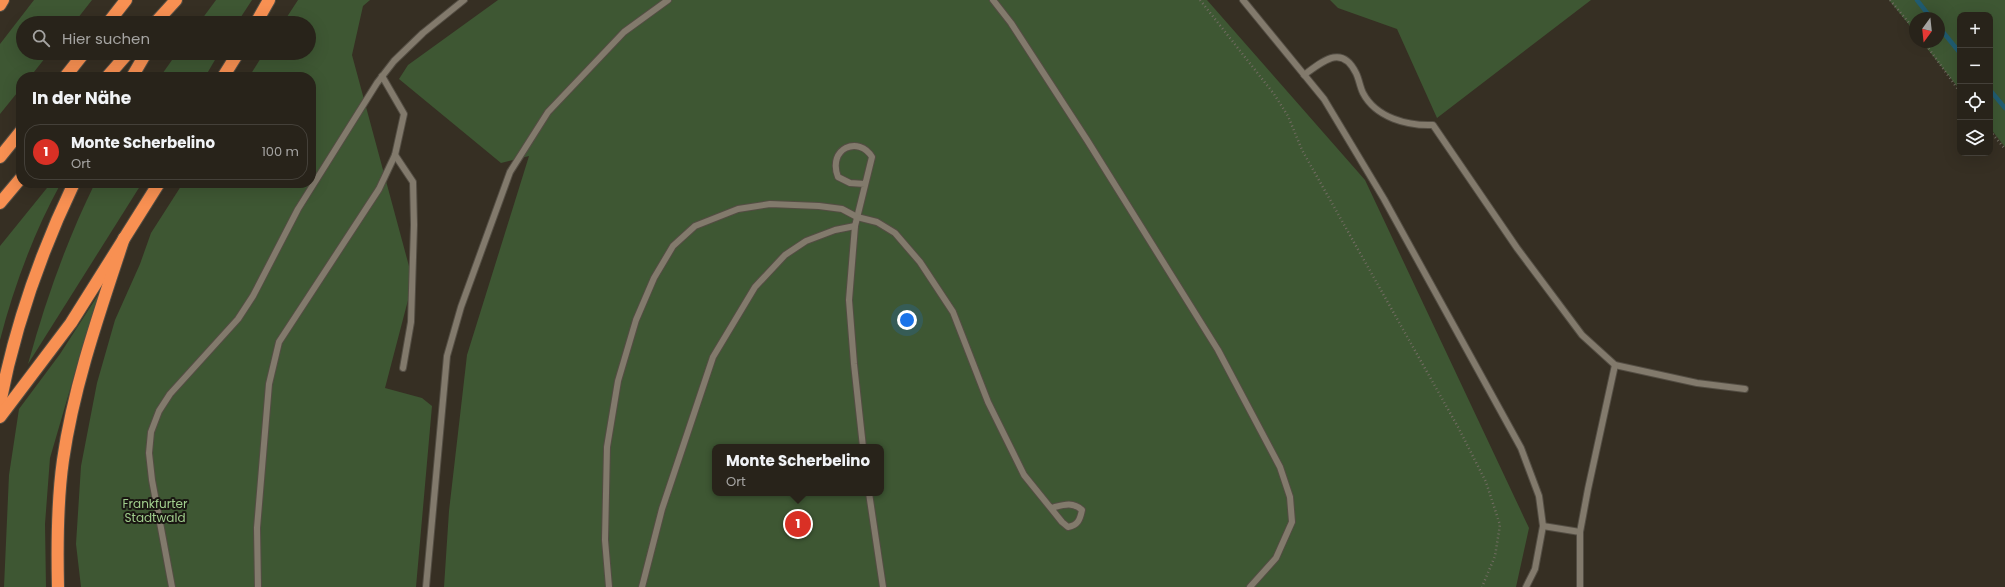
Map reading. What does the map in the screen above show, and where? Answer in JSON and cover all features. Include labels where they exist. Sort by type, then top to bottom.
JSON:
[{"type":"highway","points":[[0,5],[3,0]]},
{"type":"highway","points":[[113,16],[126,0]]},
{"type":"highway","points":[[161,16],[176,0]]},
{"type":"highway","points":[[167,16],[176,0]]},
{"type":"highway","points":[[260,16],[269,0]]},
{"type":"highway","points":[[69,72],[78,60]]},
{"type":"highway","points":[[111,72],[122,60]]},
{"type":"highway","points":[[135,72],[142,60]]},
{"type":"highway","points":[[226,72],[234,60]]},
{"type":"highway","points":[[0,157],[16,137]]},
{"type":"highway","points":[[0,203],[16,184]]},
{"type":"highway","points":[[0,404],[6,370],[21,315],[42,255],[72,188]]},
{"type":"highway","points":[[0,417],[71,323],[155,188]]},
{"type":"highway","points":[[58,587],[57,530],[60,487],[67,438],[82,369],[124,238]]},
{"type":"lane","points":[[316,180],[382,76],[394,61],[423,33],[464,0]]},
{"type":"lane","points":[[426,587],[447,356],[461,307],[510,172],[548,112],[624,32],[668,0]]},
{"type":"lane","points":[[993,0],[1011,23],[1087,140],[1218,350],[1280,467],[1290,497],[1292,522],[1276,558],[1250,587]]},
{"type":"lane","points":[[1243,0],[1324,99],[1384,199],[1520,448],[1539,496],[1543,526],[1535,569],[1526,587]]},
{"type":"lane","points":[[1304,75],[1326,60],[1338,56],[1349,61],[1357,74],[1363,94],[1375,108],[1399,122],[1416,126],[1433,125],[1517,248],[1582,335],[1615,365],[1697,383],[1745,389]]},
{"type":"lane","points":[[258,587],[257,528],[269,384],[279,342],[379,189],[395,155],[404,114],[382,76]]},
{"type":"lane","points":[[864,444],[854,364],[849,300],[855,226],[872,158],[868,150],[858,147],[846,147],[837,155],[834,168],[838,177],[850,183],[865,184]]},
{"type":"lane","points":[[395,155],[413,182],[414,225],[411,322],[403,368]]},
{"type":"lane","points":[[172,587],[152,480],[149,453],[151,432],[159,411],[170,394],[238,318],[253,296],[298,209],[311,188]]},
{"type":"lane","points":[[609,587],[605,540],[607,447],[618,381],[636,320],[654,278],[673,246],[695,226],[738,209],[770,204],[819,206],[842,209],[858,217],[877,222],[895,233],[920,262],[953,312],[988,402],[1024,475],[1062,522],[1068,527],[1076,524],[1080,520],[1082,510],[1076,504],[1068,504],[1052,508]]},
{"type":"lane","points":[[642,587],[662,509],[713,358],[755,287],[785,255],[806,241],[835,230],[855,226]]},
{"type":"lane","points":[[1580,587],[1580,532],[1615,365]]},
{"type":"lane","points":[[869,496],[883,587]]},
{"type":"lane","points":[[1543,526],[1580,532]]},
{"type":"path","points":[[1200,0],[1274,94],[1288,116],[1302,150],[1458,427],[1486,482],[1500,525],[1495,556],[1482,587]]},
{"type":"path","points":[[1890,0],[1909,23]]},
{"type":"path","points":[[1928,48],[1957,88]]},
{"type":"path","points":[[1993,135],[2005,149]]},
{"type":"green space","points":[[34,0],[92,0],[79,16],[22,16]]},
{"type":"green space","points":[[216,0],[252,0],[242,16],[204,16]]},
{"type":"green space","name":"Frankfurter Stadtwald","points":[[298,0],[370,0],[363,6],[352,55],[413,281],[385,388],[422,398],[432,406],[416,587],[81,587],[76,544],[81,466],[97,383],[115,320],[140,264],[151,233],[180,188],[316,188],[316,72],[252,72],[260,60],[316,60],[316,16],[288,16]]},
{"type":"green space","points":[[498,0],[1207,0],[1365,180],[1529,528],[1516,587],[444,587],[449,511],[467,355],[529,156],[501,163],[399,79],[408,65]]},
{"type":"green space","points":[[1330,0],[1591,0],[1437,118],[1397,29],[1338,8]]},
{"type":"green space","points":[[1889,0],[2005,0],[2005,147],[1993,132],[1993,12],[1957,12],[1957,86],[1927,48],[1945,48],[1945,12],[1909,12],[1909,25]]},
{"type":"green space","points":[[16,23],[16,60],[43,60],[34,72],[16,72],[16,94],[0,114],[0,44]]},
{"type":"green space","points":[[172,60],[215,60],[208,72],[164,72]]},
{"type":"green space","points":[[47,188],[58,188],[42,221],[18,280],[0,340],[0,246]]},
{"type":"green space","points":[[92,188],[139,188],[28,364],[57,272],[84,205]]},
{"type":"green space","points":[[98,295],[101,296],[80,355],[50,458],[45,524],[46,587],[4,587],[9,475],[19,409],[60,354]]},
{"type":"waterway","points":[[1917,0],[1926,12]]},
{"type":"waterway","points":[[1945,34],[1957,49]]},
{"type":"waterway","points":[[1993,94],[2005,108]]},
{"type":"place","name":"Monte Scherbelino","points":[[798,524]]}]
